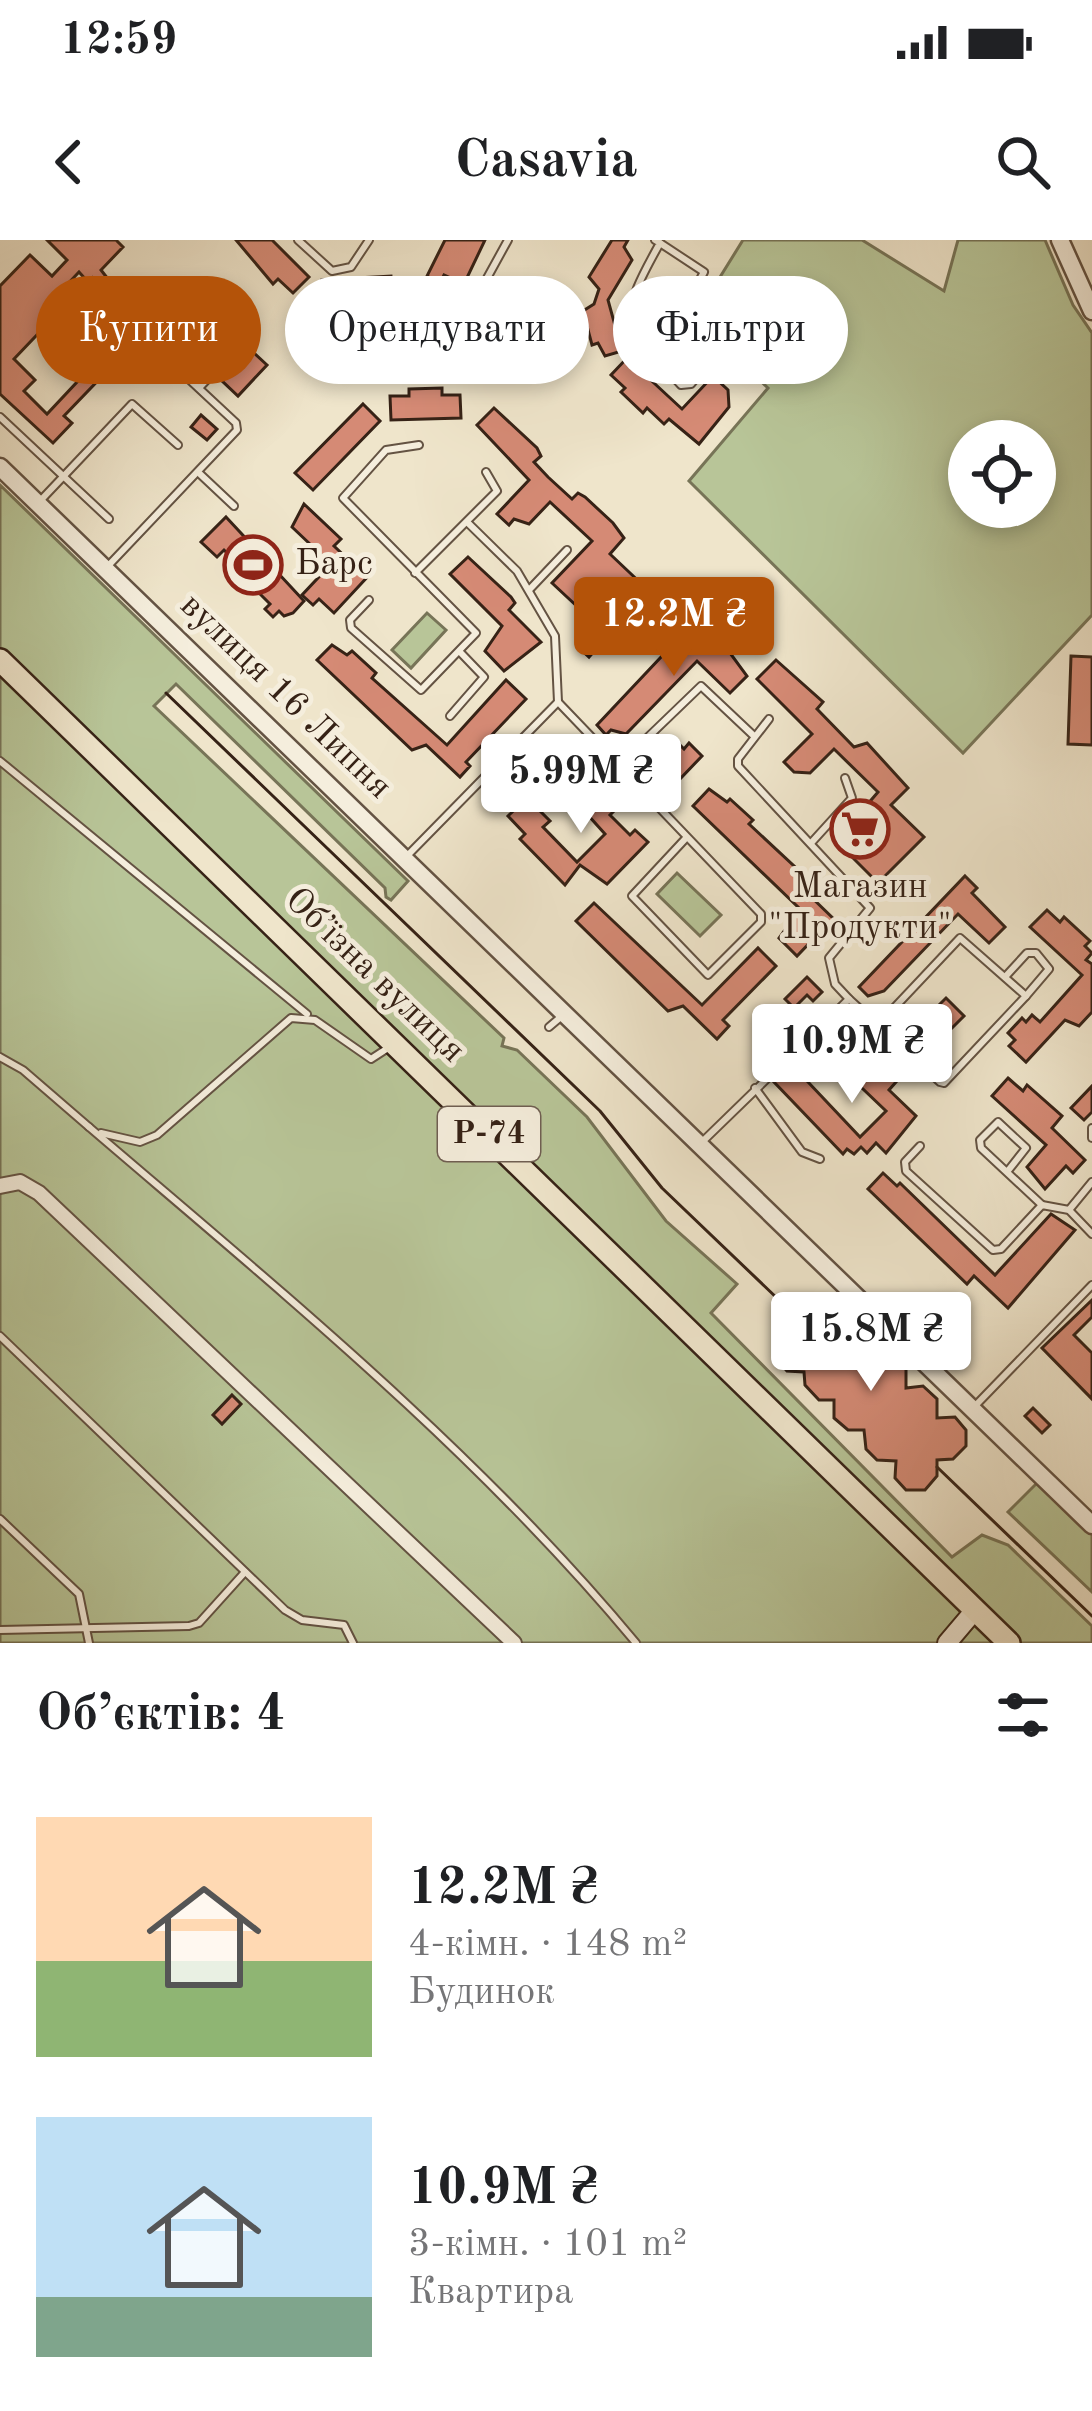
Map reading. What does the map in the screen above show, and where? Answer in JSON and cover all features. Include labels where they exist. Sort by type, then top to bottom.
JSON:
[{"type":"main road","name":"Обʼїзна вулиця","points":[[0,660],[1009,1643]]},
{"type":"main road","points":[[947,1643],[975,1610]]},
{"type":"street","points":[[1060,240],[1092,311]]},
{"type":"street","name":"вулиця 16 Липня","points":[[0,467],[1092,1525]]},
{"type":"street","points":[[0,1186],[20,1182],[39,1193],[514,1643]]},
{"type":"lane","points":[[298,240],[332,271],[351,268],[369,240]]},
{"type":"lane","points":[[488,276],[508,240]]},
{"type":"lane","points":[[642,276],[657,242],[704,272],[702,276]]},
{"type":"lane","points":[[105,569],[237,430],[195,384]]},
{"type":"lane","points":[[199,388],[203,384]]},
{"type":"lane","points":[[38,503],[132,404],[178,445]]},
{"type":"lane","points":[[0,417],[109,519]]},
{"type":"lane","points":[[369,600],[350,620],[350,628],[417,689],[425,688],[474,638],[474,629],[343,498],[386,450],[419,445]]},
{"type":"lane","points":[[415,573],[497,491],[487,472]]},
{"type":"lane","points":[[200,474],[234,506]]},
{"type":"lane","points":[[467,522],[530,590],[558,646],[558,702],[687,836],[763,918],[708,975],[632,896],[687,836]]},
{"type":"lane","points":[[530,590],[568,550]]},
{"type":"lane","points":[[450,716],[484,677],[460,652]]},
{"type":"lane","points":[[619,765],[701,686],[754,736]]},
{"type":"lane","points":[[404,858],[558,702]]},
{"type":"lane","points":[[769,718],[738,758],[738,766],[870,908],[829,958],[835,985],[944,1083],[1049,969],[1036,953],[1028,953],[1005,977]]},
{"type":"lane","points":[[0,761],[315,1019],[371,1059],[394,1041]]},
{"type":"lane","points":[[812,842],[852,798],[845,778]]},
{"type":"lane","points":[[878,1025],[960,938],[1026,996]]},
{"type":"lane","points":[[700,1144],[849,999]]},
{"type":"lane","points":[[549,1027],[564,1014]]},
{"type":"lane","points":[[89,1127],[117,1140],[140,1142],[157,1135],[291,1018],[315,1019]]},
{"type":"lane","points":[[0,1058],[23,1070],[454,1447],[557,1551],[636,1643]]},
{"type":"lane","points":[[754,1088],[802,1152],[820,1159]]},
{"type":"lane","points":[[1007,1172],[1026,1148],[998,1122],[979,1144],[1007,1172],[1042,1205],[1070,1210],[1092,1234]]},
{"type":"lane","points":[[1092,1128],[1092,1138]]},
{"type":"lane","points":[[920,1146],[905,1162],[906,1171],[993,1250],[1001,1250],[1042,1205]]},
{"type":"lane","points":[[1070,1210],[1092,1182]]},
{"type":"lane","points":[[972,1408],[1092,1285]]},
{"type":"lane","points":[[0,1336],[293,1617],[344,1624],[353,1643]]},
{"type":"lane","points":[[0,1519],[79,1594],[89,1643]]},
{"type":"lane","points":[[0,1630],[199,1623],[245,1572]]},
{"type":"green space","points":[[743,240],[862,240],[944,291],[958,240],[1045,240],[1073,305],[1092,333],[1092,615],[963,753],[689,481],[768,388],[764,384],[848,384],[848,276],[721,276]]},
{"type":"green space","points":[[0,485],[408,881],[391,900],[386,897],[385,888],[176,684],[154,706],[504,1038],[502,1046],[517,1050],[587,1117],[666,1221],[737,1284],[711,1313],[952,1557],[982,1535],[1008,1545],[1092,1626],[1092,1643],[0,1643]]},
{"type":"green space","points":[[427,613],[446,630],[411,668],[392,650]]},
{"type":"green space","points":[[677,873],[721,915],[700,936],[657,894]]},
{"type":"green space","points":[[1043,1477],[1092,1525],[1092,1592],[1008,1512]]},
{"type":"building","points":[[47,240],[116,240],[123,247],[101,270],[106,276],[79,272],[52,276],[67,260]]},
{"type":"building","points":[[236,240],[272,240],[308,276],[285,276],[285,286],[278,279],[273,284]]},
{"type":"building","points":[[445,240],[485,240],[468,276],[427,276]]},
{"type":"building","points":[[612,240],[628,240],[624,247],[632,260],[622,276],[613,276],[608,300],[613,354],[605,356],[598,343],[592,345],[589,334],[589,307],[599,289],[589,277]]},
{"type":"building","points":[[30,255],[52,276],[36,276],[36,336],[14,359],[35,380],[24,391],[47,414],[75,384],[95,384],[64,416],[72,423],[53,443],[0,394],[0,286]]},
{"type":"building","points":[[225,384],[249,384],[238,396]]},
{"type":"building","points":[[621,384],[655,384],[682,409],[705,384],[722,384],[728,390],[729,407],[699,444],[669,419],[664,424],[647,408],[643,413],[621,392],[625,388]]},
{"type":"building","points":[[442,388],[442,395],[460,395],[461,418],[391,420],[390,396],[409,396],[409,389]]},
{"type":"building","points":[[363,404],[380,421],[313,490],[295,473]]},
{"type":"building","points":[[494,408],[537,448],[541,456],[534,462],[548,477],[572,499],[578,493],[585,497],[613,523],[624,538],[610,554],[648,590],[589,657],[577,646],[597,625],[552,583],[592,541],[550,502],[529,524],[514,519],[509,525],[497,514],[529,480],[477,425]]},
{"type":"building","points":[[201,415],[217,429],[207,440],[191,427]]},
{"type":"building","points":[[304,504],[341,539],[334,546],[354,565],[359,559],[372,572],[334,613],[319,599],[313,605],[302,595],[331,564],[292,527]]},
{"type":"building","name":"Барс","points":[[226,517],[304,601],[293,613],[284,616],[279,611],[273,617],[265,609],[270,604],[238,572],[242,568],[224,550],[217,557],[201,542]]},
{"type":"building","points":[[468,557],[511,597],[515,603],[509,610],[541,642],[504,671],[485,651],[502,626],[450,574]]},
{"type":"building","points":[[708,623],[747,676],[730,693],[697,661],[626,734],[611,730],[606,735],[597,725],[663,655],[675,658]]},
{"type":"building","points":[[332,645],[347,655],[352,651],[376,673],[372,678],[447,745],[506,680],[526,699],[466,762],[470,766],[460,777],[426,745],[412,750],[317,660]]},
{"type":"building","points":[[1071,656],[1092,657],[1092,745],[1068,744]]},
{"type":"building","points":[[776,660],[823,702],[817,709],[854,747],[867,743],[908,788],[891,805],[924,837],[878,883],[836,841],[878,792],[834,749],[810,773],[794,772],[784,762],[812,734],[757,679]]},
{"type":"building","points":[[676,741],[684,749],[689,743],[702,756],[679,780],[655,763]]},
{"type":"building","points":[[581,772],[611,796],[618,807],[610,815],[630,835],[635,830],[648,842],[607,884],[580,865],[565,885],[520,839],[525,834],[508,816],[527,798],[550,821],[543,827],[577,862],[605,834],[569,794]]},
{"type":"building","points":[[709,789],[727,802],[730,799],[753,820],[749,824],[808,879],[805,891],[838,923],[827,935],[822,930],[797,956],[779,938],[800,909],[693,806]]},
{"type":"building","points":[[965,876],[977,888],[972,893],[1005,927],[989,943],[958,914],[884,991],[868,996],[859,987]]},
{"type":"building","points":[[594,903],[702,1005],[758,948],[776,966],[723,1020],[729,1026],[717,1039],[683,1006],[668,1011],[576,921]]},
{"type":"building","points":[[1047,910],[1060,922],[1064,917],[1090,941],[1085,946],[1092,953],[1086,960],[1092,964],[1092,1012],[1079,1026],[1065,1020],[1026,1062],[1009,1046],[1015,1040],[1008,1033],[1022,1018],[1026,1022],[1032,1015],[1040,1022],[1082,975],[1030,927]]},
{"type":"building","points":[[807,977],[822,992],[813,1001],[807,995],[794,1008],[785,999]]},
{"type":"building","points":[[946,998],[964,1016],[952,1028],[934,1010]]},
{"type":"building","points":[[861,1048],[896,1082],[889,1090],[916,1116],[886,1153],[876,1143],[867,1153],[861,1147],[854,1154],[847,1149],[843,1154],[774,1082],[792,1065],[860,1137],[886,1111],[841,1068]]},
{"type":"building","points":[[1008,1078],[1023,1091],[1027,1085],[1062,1116],[1052,1128],[1085,1160],[1073,1173],[1066,1166],[1045,1189],[1027,1167],[1046,1145],[992,1096]]},
{"type":"building","points":[[1092,1086],[1092,1112],[1084,1120],[1071,1108]]},
{"type":"building","points":[[883,1173],[897,1186],[900,1183],[995,1275],[1051,1214],[1075,1230],[1008,1308],[974,1276],[967,1284],[868,1189]]},
{"type":"building","points":[[816,1298],[833,1299],[844,1309],[845,1327],[861,1327],[876,1339],[876,1356],[893,1356],[906,1369],[906,1388],[923,1386],[937,1399],[937,1418],[955,1417],[966,1430],[966,1446],[953,1459],[937,1460],[937,1476],[925,1490],[906,1490],[895,1478],[896,1461],[877,1460],[866,1449],[864,1430],[848,1430],[834,1418],[834,1400],[819,1400],[805,1385],[804,1372],[787,1371],[775,1357],[774,1342],[787,1329],[803,1329],[803,1313]]},
{"type":"building","points":[[1092,1300],[1092,1317],[1074,1335],[1092,1353],[1092,1399],[1042,1348]]},
{"type":"building","points":[[232,1395],[241,1404],[222,1424],[213,1415]]},
{"type":"building","points":[[1033,1408],[1050,1425],[1042,1433],[1025,1416]]},
{"type":"tram line","points":[[166,693],[600,1111],[662,1188],[803,1323]]},
{"type":"tram line","points":[[937,1467],[1092,1616]]},
{"type":"place","name":"Барс","points":[[253,565]]},
{"type":"place","name":"Магазин \"Продукти\"","points":[[860,829]]}]
